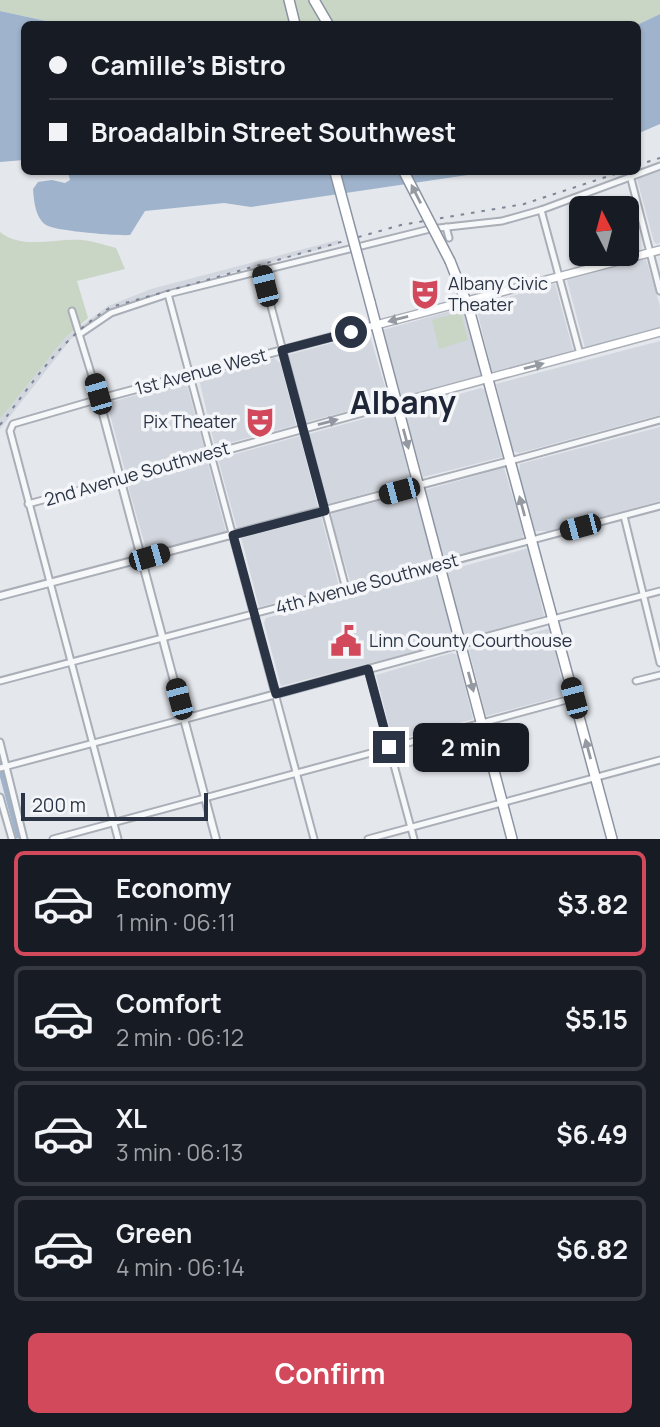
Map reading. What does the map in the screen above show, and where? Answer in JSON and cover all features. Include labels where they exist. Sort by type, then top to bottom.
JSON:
[{"type":"highway","points":[[289,0],[294,21]]},
{"type":"highway","points":[[314,0],[326,21]]},
{"type":"highway","points":[[336,175],[512,839]]},
{"type":"highway","points":[[406,175],[450,261],[467,301],[612,839]]},
{"type":"main road","name":"1st Avenue West","points":[[376,326],[660,250]]},
{"type":"main road","name":"2nd Avenue Southwest","points":[[397,403],[660,332]]},
{"type":"street","points":[[641,175],[660,166]]},
{"type":"street","points":[[80,334],[111,313],[168,294],[446,227],[502,221],[640,175]]},
{"type":"street","points":[[631,179],[660,291]]},
{"type":"street","points":[[541,210],[580,354]]},
{"type":"street","points":[[446,227],[449,238]]},
{"type":"street","points":[[262,272],[346,589]]},
{"type":"street","points":[[168,294],[314,839]]},
{"type":"street","points":[[72,311],[121,479],[216,839]]},
{"type":"street","name":"1st Avenue West","points":[[28,504],[10,434],[10,427],[17,423],[190,374],[376,326]]},
{"type":"street","name":"2nd Avenue Southwest","points":[[28,504],[397,403]]},
{"type":"street","points":[[0,596],[660,420]]},
{"type":"street","points":[[28,504],[118,839]]},
{"type":"street","name":"4th Avenue Southwest","points":[[0,681],[660,506]]},
{"type":"street","points":[[624,516],[660,663]]},
{"type":"street","points":[[3,767],[660,591]]},
{"type":"street","points":[[368,669],[414,839]]},
{"type":"street","points":[[636,681],[660,675]]},
{"type":"street","points":[[53,839],[574,698]]},
{"type":"street","points":[[0,742],[3,767],[24,839]]},
{"type":"street","points":[[368,839],[660,760]]},
{"type":"street","points":[[0,797],[12,839]]},
{"type":"shaded area","points":[[660,170],[660,243],[657,244],[654,242],[637,179]]},
{"type":"shaded area","points":[[338,240],[339,244],[155,293],[104,313],[71,339],[0,429],[0,419],[65,338],[108,306],[151,289]]},
{"type":"shaded area","points":[[646,259],[660,306],[660,329],[585,348],[567,280],[620,266],[639,266],[639,261]]},
{"type":"shaded area","points":[[555,284],[573,350],[492,372],[476,306]]},
{"type":"shaded area","points":[[461,308],[465,311],[481,376],[401,397],[383,330]]},
{"type":"shaded area","points":[[369,333],[389,400],[306,422],[288,355]]},
{"type":"shaded area","points":[[660,341],[660,415],[519,453],[513,451],[496,384]]},
{"type":"shaded area","points":[[274,358],[281,364],[296,425],[215,447],[199,379]]},
{"type":"shaded area","points":[[186,382],[205,451],[125,471],[107,403]]},
{"type":"shaded area","points":[[481,388],[485,390],[502,457],[423,477],[404,410]]},
{"type":"shaded area","points":[[389,412],[394,415],[409,482],[327,504],[309,434]]},
{"type":"shaded area","points":[[660,427],[660,501],[549,531],[535,531],[519,474],[520,464]]},
{"type":"shaded area","points":[[300,436],[318,507],[237,528],[218,459]]},
{"type":"shaded area","points":[[207,460],[226,532],[147,552],[128,486],[130,482]]},
{"type":"shaded area","points":[[504,468],[524,534],[522,538],[441,559],[425,490]]},
{"type":"shaded area","points":[[412,493],[415,495],[433,560],[351,584],[331,519],[332,513]]},
{"type":"shaded area","points":[[321,516],[339,586],[259,607],[241,537]]},
{"type":"shaded area","points":[[529,548],[544,616],[464,638],[446,571]]},
{"type":"shaded area","points":[[433,575],[438,579],[453,637],[448,643],[281,686],[264,623],[266,618]]},
{"type":"shaded area","points":[[550,628],[565,695],[486,716],[469,650]]},
{"type":"shaded area","points":[[452,653],[457,655],[473,719],[393,741],[376,675]]},
{"type":"green space","points":[[0,0],[660,0],[660,14],[641,23],[46,21],[0,11]]},
{"type":"green space","points":[[0,232],[18,241],[82,240],[116,248],[125,269],[77,281],[88,318],[65,338],[0,419]]},
{"type":"green space","points":[[461,312],[468,340],[439,349],[432,320]]},
{"type":"water","points":[[0,11],[46,21],[21,21],[21,160],[0,162]]},
{"type":"water","points":[[660,14],[660,124],[641,132],[641,23]]},
{"type":"water","points":[[69,175],[468,175],[251,207],[224,203],[145,211],[130,235],[86,233],[52,227],[42,222],[36,208],[33,189],[38,182],[52,180],[65,183],[70,180]]},
{"type":"water","points":[[0,757],[22,839],[16,838],[0,777]]},
{"type":"railway","points":[[641,164],[660,158]]},
{"type":"railway","points":[[0,425],[64,345],[111,307],[401,225],[524,204],[612,175]]},
{"type":"place","name":"Albany Civic Theater","points":[[425,294]]},
{"type":"place","name":"Pix Theater","points":[[260,422]]},
{"type":"place","name":"Linn County Courthouse","points":[[346,641]]},
{"type":"district","name":"Albany","points":[[403,403]]},
{"type":"route","points":[[351,332],[282,350],[325,511],[233,535],[276,694],[368,669],[389,747]]}]
